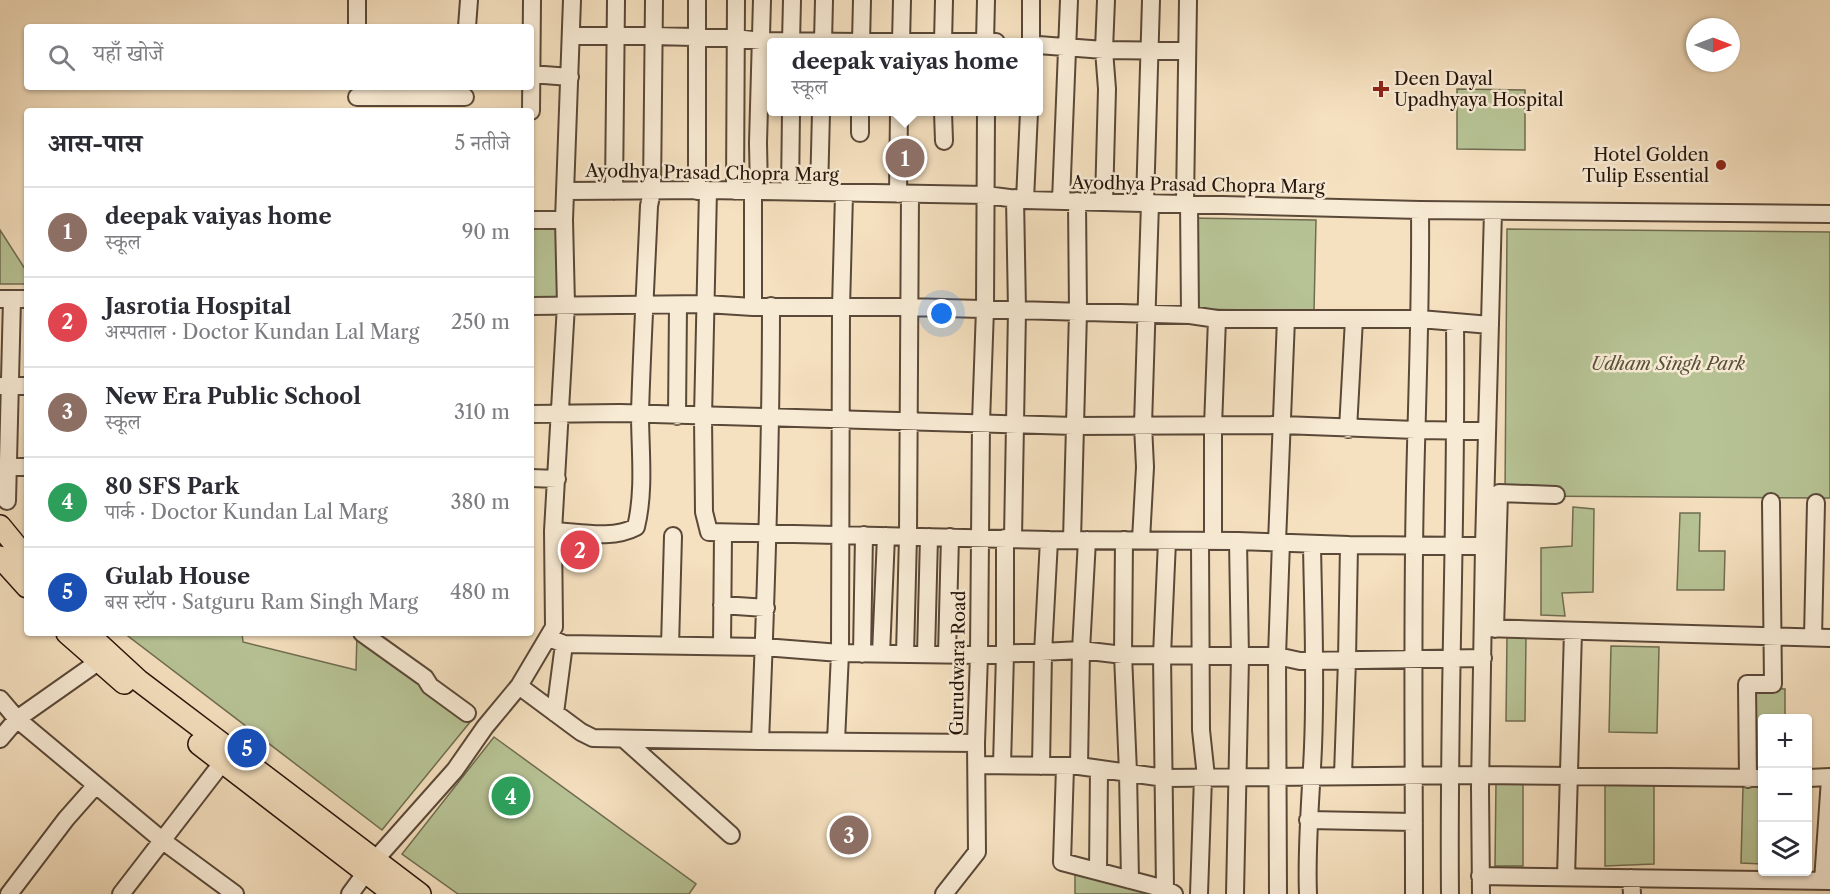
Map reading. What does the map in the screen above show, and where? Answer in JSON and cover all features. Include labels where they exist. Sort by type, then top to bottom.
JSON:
[{"type":"main road","points":[[0,526],[24,555]]},
{"type":"main road","points":[[0,557],[24,584]]},
{"type":"main road","points":[[70,636],[98,662],[222,763],[370,867],[420,894]]},
{"type":"main road","points":[[90,636],[138,680],[370,867],[394,894]]},
{"type":"street","points":[[467,24],[469,0]]},
{"type":"street","points":[[532,0],[532,24]]},
{"type":"street","points":[[555,713],[553,531],[566,305],[564,220],[572,0]]},
{"type":"street","points":[[614,191],[616,0]]},
{"type":"street","points":[[553,531],[614,534],[628,531],[636,527],[640,509],[640,414],[644,306],[649,206],[652,191],[654,0]]},
{"type":"street","points":[[697,0],[696,37],[706,304],[703,417],[704,512],[708,532],[1049,540],[1484,546]]},
{"type":"street","points":[[735,191],[736,0]]},
{"type":"street","points":[[753,307],[762,0]]},
{"type":"street","points":[[791,38],[792,0]]},
{"type":"street","points":[[824,0],[824,38]]},
{"type":"street","points":[[861,38],[862,0]]},
{"type":"street","points":[[901,38],[902,0]]},
{"type":"street","points":[[943,38],[944,0]]},
{"type":"street","points":[[986,0],[989,38]]},
{"type":"street","points":[[1031,0],[1031,38]]},
{"type":"street","points":[[1069,0],[1067,47],[1069,201],[1078,312],[1074,426],[1081,650],[1062,862],[1170,892],[1162,655],[1167,541]]},
{"type":"street","points":[[1104,202],[1107,89],[1104,50],[1106,0]]},
{"type":"street","points":[[1141,540],[1145,467],[1143,425],[1147,315],[1151,0]]},
{"type":"street","points":[[1188,0],[1187,203],[1190,315]]},
{"type":"street","points":[[357,1],[357,24]]},
{"type":"street","points":[[571,36],[735,38],[767,41]]},
{"type":"street","points":[[1043,45],[1104,50],[1187,51]]},
{"type":"street","points":[[534,74],[570,77]]},
{"type":"street","points":[[531,90],[531,108]]},
{"type":"street","points":[[357,98],[465,98]]},
{"type":"street","points":[[790,191],[791,116]]},
{"type":"street","points":[[819,192],[821,116]]},
{"type":"street","points":[[860,116],[860,133]]},
{"type":"street","points":[[900,116],[908,307],[908,536],[905,654]]},
{"type":"street","points":[[943,116],[944,141]]},
{"type":"street","name":"Gurudwara Road","points":[[944,894],[977,852],[976,743],[985,309],[986,116]]},
{"type":"street","points":[[1002,765],[1009,538],[1016,423],[1020,199],[1028,182],[1029,116]]},
{"type":"street","name":"Ayodhya Prasad Chopra Marg","points":[[565,191],[790,191],[844,194],[986,195],[1069,201],[1420,210],[1830,214]]},
{"type":"street","points":[[836,741],[840,653],[839,535],[844,194]]},
{"type":"street","points":[[1414,894],[1412,659],[1420,319],[1420,210]]},
{"type":"street","points":[[1489,629],[1484,546],[1493,211]]},
{"type":"street","points":[[534,220],[564,220]]},
{"type":"street","points":[[8,501],[4,467],[13,386],[13,299]]},
{"type":"street","points":[[534,306],[706,304],[753,307],[908,307],[1190,315],[1217,319],[1420,319],[1490,326]]},
{"type":"street","points":[[677,416],[678,306]]},
{"type":"street","points":[[760,741],[771,417],[771,306]]},
{"type":"street","points":[[1199,894],[1204,777],[1200,657],[1217,319]]},
{"type":"street","points":[[1278,894],[1277,656],[1286,319]]},
{"type":"street","points":[[1348,429],[1354,319]]},
{"type":"street","points":[[1450,894],[1450,659],[1456,430],[1455,323]]},
{"type":"street","points":[[534,414],[841,418],[1074,426],[1282,425],[1348,429],[1487,431]]},
{"type":"street","points":[[4,467],[24,467]]},
{"type":"street","points":[[534,478],[557,479]]},
{"type":"street","points":[[1481,894],[1480,775],[1483,658],[1489,629],[1500,493],[1556,495]]},
{"type":"street","points":[[977,765],[1072,767],[1165,778],[1480,775],[1755,779],[1747,684],[1773,684],[1771,502]]},
{"type":"street","points":[[1489,629],[1822,638],[1823,570],[1816,503]]},
{"type":"street","points":[[722,646],[723,534]]},
{"type":"street","points":[[862,654],[864,535]]},
{"type":"street","points":[[670,646],[673,536]]},
{"type":"street","points":[[881,654],[886,536]]},
{"type":"street","points":[[926,654],[929,537]]},
{"type":"street","points":[[947,654],[950,537]]},
{"type":"street","points":[[1041,766],[1043,653],[1049,540]]},
{"type":"street","points":[[1124,540],[1123,656],[1130,880]]},
{"type":"street","points":[[1235,894],[1240,657],[1238,541]]},
{"type":"street","points":[[1308,894],[1308,820],[1314,661],[1312,544]]},
{"type":"street","points":[[1343,775],[1349,545]]},
{"type":"street","points":[[722,605],[766,608]]},
{"type":"street","points":[[1566,877],[1573,631]]},
{"type":"street","points":[[366,636],[425,678],[430,686],[485,727]]},
{"type":"street","points":[[556,641],[764,647],[862,654],[979,655],[1081,650],[1123,656],[1277,656],[1300,661],[1483,658]]},
{"type":"street","points":[[350,894],[370,867],[455,770],[485,727],[556,641]]},
{"type":"street","points":[[0,739],[17,719],[98,662]]},
{"type":"street","points":[[519,686],[591,738],[976,743]]},
{"type":"street","points":[[0,699],[17,719],[163,841],[235,894]]},
{"type":"street","points":[[624,739],[731,835]]},
{"type":"street","points":[[121,894],[222,763]]},
{"type":"street","points":[[1098,871],[1099,769]]},
{"type":"street","points":[[1480,876],[1566,877],[1632,886],[1802,887],[1826,881],[1830,778],[1812,778]]},
{"type":"street","points":[[9,894],[66,819],[96,785]]},
{"type":"street","points":[[1308,820],[1414,822]]},
{"type":"green space","points":[[1457,89],[1525,90],[1525,150],[1457,149]]},
{"type":"green space","points":[[1186,218],[1316,220],[1314,311],[1184,309]]},
{"type":"green space","points":[[534,219],[561,219],[561,297],[534,297]]},
{"type":"green space","name":"Udham Singh Park","points":[[1507,229],[1830,232],[1830,498],[1505,496]]},
{"type":"green space","points":[[0,230],[24,267],[24,284],[0,284]]},
{"type":"green space","points":[[1573,507],[1594,509],[1593,592],[1562,593],[1565,616],[1541,615],[1541,548],[1572,546]]},
{"type":"green space","points":[[1680,513],[1700,513],[1699,551],[1725,551],[1724,590],[1677,590]]},
{"type":"green space","points":[[128,636],[242,636],[243,642],[356,670],[357,636],[380,636],[475,716],[382,830]]},
{"type":"green space","points":[[1507,636],[1526,636],[1525,721],[1506,721]]},
{"type":"green space","points":[[1611,646],[1659,647],[1657,733],[1609,732]]},
{"type":"green space","points":[[1744,687],[1785,689],[1785,714],[1758,714],[1758,771],[1740,770]]},
{"type":"green space","points":[[494,737],[696,884],[689,894],[458,894],[402,854]]},
{"type":"green space","points":[[1496,782],[1523,782],[1523,866],[1495,866]]},
{"type":"green space","points":[[1605,785],[1654,785],[1654,864],[1605,866]]},
{"type":"green space","points":[[1743,786],[1758,786],[1758,864],[1741,863]]},
{"type":"green space","points":[[1075,875],[1169,889],[1177,894],[1075,894]]},
{"type":"place","name":"Deen Dayal Upadhyaya Hospital","points":[[1381,89]]},
{"type":"place","name":"deepak vaiyas home","points":[[905,158]]},
{"type":"place","name":"Hotel Golden Tulip Essential","points":[[1721,165]]},
{"type":"place","name":"Jasrotia Hospital","points":[[580,550]]},
{"type":"place","name":"Gulab House","points":[[247,748]]},
{"type":"place","name":"80 SFS Park","points":[[511,796]]},
{"type":"place","name":"New Era Public School","points":[[849,835]]}]
